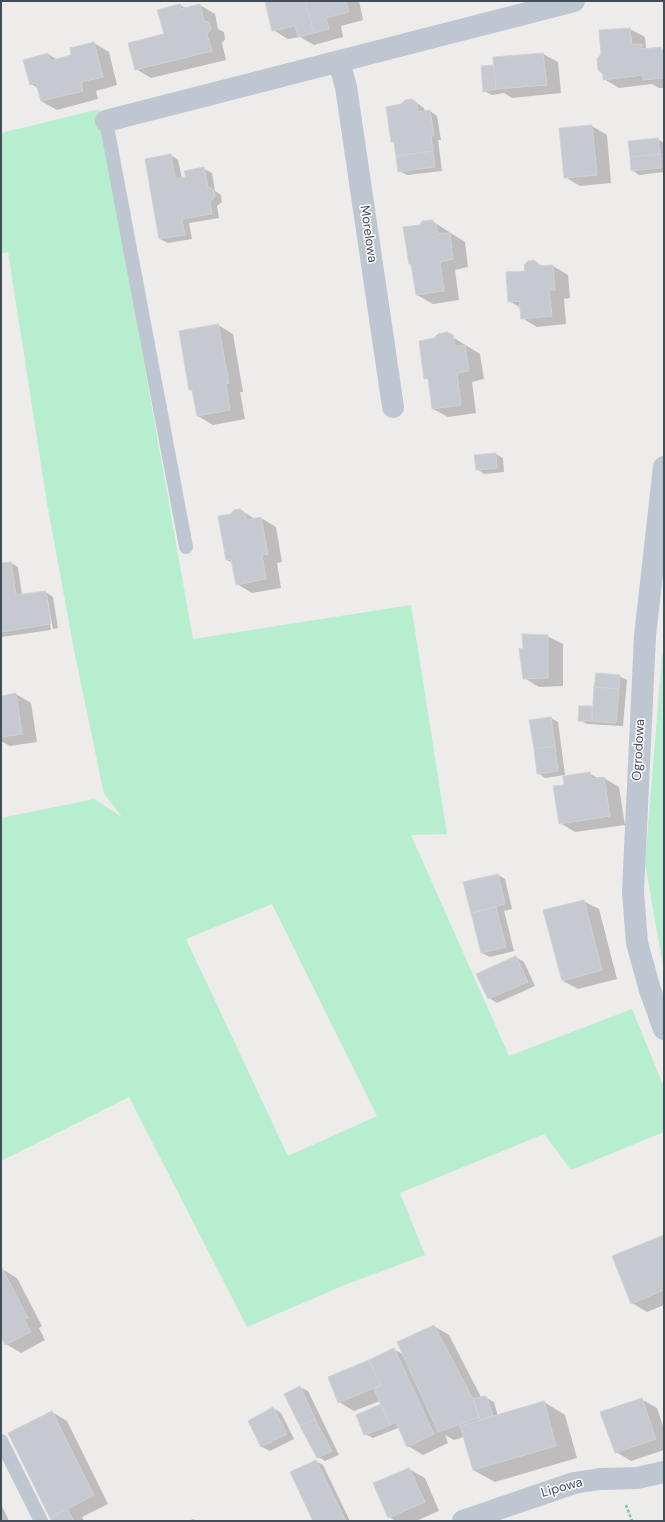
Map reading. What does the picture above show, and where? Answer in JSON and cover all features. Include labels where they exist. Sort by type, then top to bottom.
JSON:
[{"type":"street","points":[[106,121],[574,1]]},
{"type":"street","name":"Morelowa","points":[[339,62],[346,87],[393,407]]},
{"type":"street","name":"Ogrodowa","points":[[664,467],[644,636],[633,892],[637,943],[650,990],[664,1029]]},
{"type":"street","name":"Lipowa","points":[[463,1521],[574,1483],[590,1480],[637,1478],[664,1472]]},
{"type":"lane","points":[[106,121],[186,547]]},
{"type":"lane","points":[[1,1441],[41,1521]]},
{"type":"green space","points":[[99,109],[193,639],[411,605],[447,834],[411,835],[509,1056],[632,1009],[664,1087],[664,1132],[571,1170],[544,1134],[400,1193],[425,1255],[347,1284],[247,1327],[129,1097],[1,1161],[1,818],[94,799],[122,817],[104,794],[74,650],[47,503],[8,252],[1,253],[1,133]],"holes":[[[272,904],[377,1116],[288,1156],[186,939]]]},
{"type":"green space","points":[[664,653],[664,972],[645,863],[662,655]]},
{"type":"building","points":[[265,1],[305,1],[314,33],[298,37],[295,26],[272,31]]},
{"type":"building","points":[[305,1],[346,1],[349,12],[326,18],[329,29],[314,33]]},
{"type":"building","points":[[180,4],[181,9],[200,4],[204,21],[209,22],[211,30],[207,34],[212,51],[135,70],[128,43],[164,34],[157,10]]},
{"type":"building","points":[[630,28],[632,45],[642,44],[642,49],[661,47],[662,54],[664,53],[664,78],[643,80],[643,75],[603,80],[603,74],[598,70],[597,59],[601,54],[599,30]]},
{"type":"building","points":[[94,42],[103,77],[81,82],[83,91],[41,101],[36,83],[30,85],[23,60],[48,53],[50,61],[71,55],[70,48]]},
{"type":"building","points":[[543,53],[547,85],[496,89],[493,57]]},
{"type":"building","points":[[494,65],[496,89],[483,92],[481,66]]},
{"type":"building","points":[[412,99],[417,103],[418,112],[430,110],[434,136],[431,136],[433,151],[396,156],[394,142],[391,142],[386,107],[401,104],[405,100]]},
{"type":"building","points":[[592,125],[597,175],[564,178],[559,128]]},
{"type":"building","points":[[658,138],[660,154],[630,157],[628,141]]},
{"type":"building","points":[[433,151],[435,167],[398,172],[396,156]]},
{"type":"building","points":[[171,154],[175,179],[186,177],[184,171],[204,167],[208,187],[214,190],[215,197],[210,202],[212,214],[182,219],[185,235],[159,239],[145,159]]},
{"type":"building","points":[[660,154],[661,168],[631,171],[630,157]]},
{"type":"building","points":[[432,220],[436,224],[438,234],[450,233],[453,259],[440,262],[444,291],[416,295],[403,227],[420,225],[422,221]]},
{"type":"building","points":[[534,260],[539,264],[539,266],[553,265],[555,290],[549,290],[552,316],[521,319],[519,301],[508,302],[506,272],[525,271],[524,265],[528,261]]},
{"type":"building","points":[[218,324],[229,383],[226,384],[230,410],[197,416],[192,390],[189,390],[179,331]]},
{"type":"building","points":[[447,332],[453,335],[455,346],[465,345],[469,371],[457,373],[461,405],[432,409],[428,378],[424,379],[419,341],[434,338],[438,334]]},
{"type":"building","points":[[496,453],[497,468],[476,470],[474,455]]},
{"type":"building","points":[[240,509],[245,513],[246,520],[261,517],[268,554],[262,555],[266,579],[236,585],[231,559],[226,560],[218,516],[231,514],[234,510]]},
{"type":"building","points":[[11,562],[16,595],[46,591],[51,624],[1,632],[1,563]]},
{"type":"building","points":[[522,634],[548,635],[548,678],[523,679],[519,648],[523,649]]},
{"type":"building","points":[[596,673],[620,675],[619,689],[594,687]]},
{"type":"building","points":[[594,687],[619,689],[616,723],[592,721]]},
{"type":"building","points":[[16,693],[22,734],[1,737],[1,696]]},
{"type":"building","points":[[579,706],[592,706],[592,721],[578,721]]},
{"type":"building","points":[[551,717],[555,746],[534,749],[529,720]]},
{"type":"building","points":[[555,746],[558,771],[537,774],[534,749]]},
{"type":"building","points":[[590,772],[591,779],[604,777],[610,816],[559,824],[553,786],[564,785],[563,776]]},
{"type":"building","points":[[498,874],[505,904],[471,913],[463,882]]},
{"type":"building","points":[[584,900],[602,970],[562,981],[543,910]]},
{"type":"building","points":[[496,907],[506,947],[481,953],[471,913]]},
{"type":"building","points":[[516,956],[528,982],[488,999],[476,974]]},
{"type":"building","points":[[664,1235],[664,1290],[631,1304],[612,1256]]},
{"type":"building","points":[[2,1268],[28,1318],[24,1319],[31,1332],[5,1345],[1,1336]]},
{"type":"building","points":[[434,1325],[473,1399],[479,1418],[438,1432],[397,1342]]},
{"type":"building","points":[[394,1348],[434,1434],[407,1447],[396,1422],[390,1425],[374,1389],[381,1385],[369,1360]]},
{"type":"building","points":[[369,1360],[381,1385],[338,1403],[328,1377]]},
{"type":"building","points":[[300,1386],[315,1419],[300,1426],[284,1394]]},
{"type":"building","points":[[484,1396],[487,1397],[493,1416],[480,1420],[473,1399]]},
{"type":"building","points":[[642,1398],[656,1439],[615,1453],[600,1412]]},
{"type":"building","points":[[544,1401],[556,1446],[473,1470],[460,1426]]},
{"type":"building","points":[[381,1404],[390,1425],[364,1435],[356,1415]]},
{"type":"building","points":[[273,1407],[287,1434],[261,1447],[248,1421]]},
{"type":"building","points":[[52,1411],[94,1495],[50,1518],[8,1433]]},
{"type":"building","points":[[315,1419],[332,1451],[317,1458],[300,1426]]},
{"type":"building","points":[[316,1460],[346,1521],[313,1521],[290,1472]]},
{"type":"building","points":[[409,1468],[425,1502],[388,1518],[373,1483]]},
{"type":"building","points":[[67,1509],[74,1521],[52,1521],[50,1518]]}]
